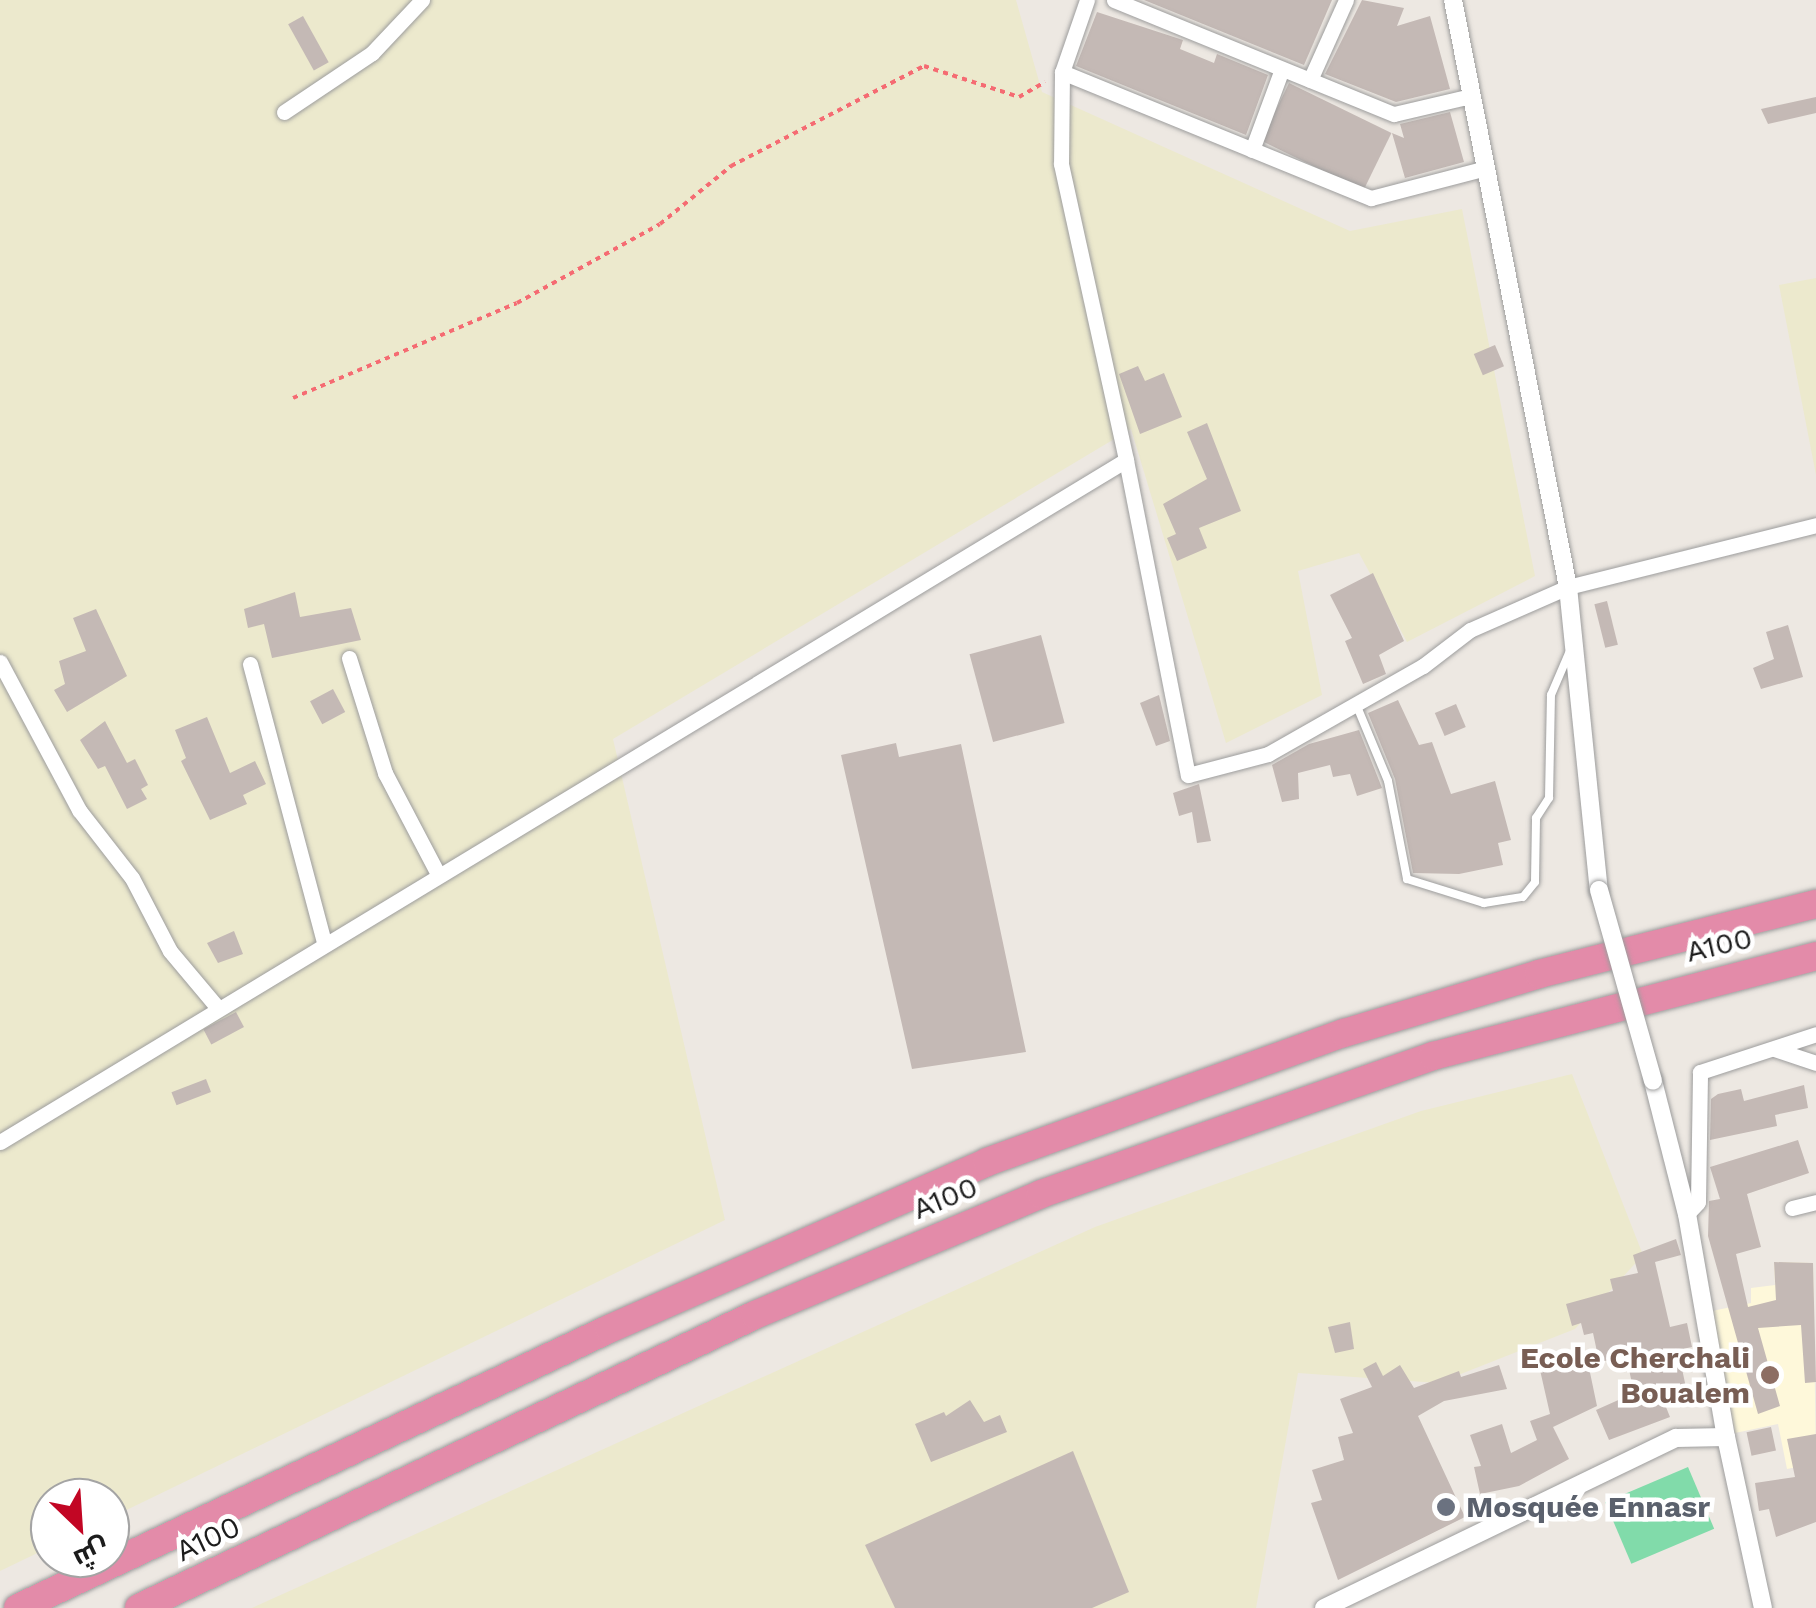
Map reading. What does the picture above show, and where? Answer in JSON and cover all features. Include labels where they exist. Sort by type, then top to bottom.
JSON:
[{"type":"highway","name":"A100","points":[[18,1608],[626,1321],[987,1162],[1344,1033],[1539,974],[1816,904]]},
{"type":"highway","name":"A100","points":[[139,1608],[755,1315],[1040,1194],[1433,1056],[1816,956]]},
{"type":"street","points":[[284,112],[372,53],[422,0]]},
{"type":"street","points":[[1114,0],[1394,114],[1471,96]]},
{"type":"street","points":[[1310,80],[1346,0]]},
{"type":"street","points":[[1453,0],[1568,587],[1571,649],[1599,890],[1686,1214],[1726,1437],[1763,1608]]},
{"type":"street","points":[[1081,2],[1062,72],[1061,164],[1126,460],[1188,775],[1219,772],[1268,754],[1356,704],[1470,630],[1568,587],[1816,524]]},
{"type":"street","points":[[1252,150],[1282,68]]},
{"type":"street","points":[[1062,72],[1371,198],[1486,168]]},
{"type":"street","points":[[0,1142],[324,942],[1126,460]]},
{"type":"street","points":[[348,658],[385,774],[438,874]]},
{"type":"street","points":[[0,662],[79,810],[132,878],[170,951],[217,1007]]},
{"type":"street","points":[[250,664],[324,942]]},
{"type":"street","points":[[1686,1214],[1698,1202],[1700,1072],[1816,1034]]},
{"type":"street","points":[[1774,1049],[1816,1063]]},
{"type":"street","points":[[1792,1208],[1816,1202]]},
{"type":"street","points":[[1324,1608],[1676,1438],[1726,1437]]},
{"type":"lane","points":[[1356,704],[1388,782],[1406,879],[1484,903],[1523,897],[1534,882],[1536,818],[1549,798],[1552,695],[1571,649]]},
{"type":"path","points":[[293,398],[517,303],[660,224],[731,166],[924,66],[1019,96],[1062,72]]},
{"type":"shaded area","points":[[0,0],[1016,0],[1042,92],[1350,231],[1462,209],[1535,576],[1407,642],[1359,553],[1298,571],[1322,695],[1226,743],[1131,429],[613,739],[725,1220],[130,1508],[130,1478],[30,1478],[30,1557],[0,1571]]},
{"type":"shaded area","points":[[1816,278],[1816,475],[1779,285]]},
{"type":"shaded area","points":[[1572,1074],[1643,1255],[1575,1329],[1438,1383],[1298,1373],[1256,1608],[252,1608],[1095,1227],[1421,1111]]},
{"type":"shaded area","name":"Ecole Cherchali Boualem","points":[[1774,1262],[1813,1263],[1816,1463],[1787,1469],[1778,1424],[1735,1433],[1712,1311],[1751,1303],[1751,1288],[1775,1285]]},
{"type":"green space","points":[[1688,1467],[1714,1529],[1631,1564],[1605,1502]]},
{"type":"building","points":[[1144,0],[1332,0],[1304,65]]},
{"type":"building","points":[[1362,0],[1404,8],[1397,26],[1430,16],[1450,89],[1396,102],[1325,74]]},
{"type":"building","points":[[1097,12],[1183,40],[1180,49],[1214,63],[1217,54],[1268,75],[1246,135],[1076,66]]},
{"type":"building","points":[[303,16],[329,62],[314,71],[288,24]]},
{"type":"building","points":[[1289,83],[1391,133],[1363,190],[1261,141]]},
{"type":"building","points":[[1816,97],[1816,113],[1768,124],[1761,109]]},
{"type":"building","points":[[1450,112],[1464,162],[1405,178],[1392,133],[1404,138],[1400,124]]},
{"type":"building","points":[[1495,345],[1504,366],[1483,375],[1474,354]]},
{"type":"building","points":[[1138,366],[1145,381],[1164,373],[1182,417],[1140,434],[1119,374]]},
{"type":"building","points":[[1207,423],[1241,511],[1199,528],[1207,548],[1177,561],[1167,538],[1176,534],[1163,504],[1207,479],[1187,432]]},
{"type":"building","points":[[1373,573],[1404,641],[1379,655],[1386,674],[1363,684],[1345,641],[1352,638],[1330,595]]},
{"type":"building","points":[[295,592],[300,617],[351,608],[361,640],[272,658],[264,624],[248,628],[244,609]]},
{"type":"building","points":[[1607,601],[1618,645],[1605,648],[1594,604]]},
{"type":"building","points":[[96,609],[127,676],[67,712],[54,690],[65,684],[59,661],[86,651],[73,618]]},
{"type":"building","points":[[1788,625],[1803,677],[1761,689],[1753,668],[1774,659],[1766,632]]},
{"type":"building","points":[[1041,635],[1065,723],[993,742],[970,654]]},
{"type":"building","points":[[333,689],[345,712],[322,724],[310,701]]},
{"type":"building","points":[[1159,695],[1170,741],[1156,746],[1140,703]]},
{"type":"building","points":[[1398,700],[1419,745],[1432,742],[1451,794],[1495,781],[1511,840],[1498,843],[1503,865],[1459,874],[1413,873],[1395,779],[1368,713]]},
{"type":"building","points":[[1456,704],[1466,727],[1445,736],[1435,713]]},
{"type":"building","points":[[207,717],[230,773],[255,761],[266,784],[243,795],[247,804],[210,820],[181,761],[186,758],[175,730]]},
{"type":"building","points":[[105,721],[127,763],[135,759],[148,785],[141,789],[147,799],[127,809],[105,766],[98,769],[80,740]]},
{"type":"building","points":[[1359,730],[1382,788],[1357,796],[1350,774],[1333,777],[1330,765],[1298,773],[1299,799],[1282,802],[1272,765],[1309,744]]},
{"type":"building","points":[[896,743],[899,757],[961,744],[1026,1052],[912,1069],[841,755]]},
{"type":"building","points":[[1199,784],[1211,841],[1197,843],[1192,812],[1179,816],[1173,793]]},
{"type":"building","points":[[234,931],[243,954],[218,963],[207,943]]},
{"type":"building","points":[[236,1012],[244,1027],[211,1044],[203,1029]]},
{"type":"building","points":[[206,1079],[211,1092],[176,1105],[171,1092]]},
{"type":"building","points":[[1804,1085],[1808,1108],[1775,1115],[1777,1126],[1710,1140],[1711,1099],[1718,1094],[1741,1089],[1744,1101]]},
{"type":"building","points":[[1798,1140],[1809,1173],[1747,1194],[1761,1247],[1736,1254],[1748,1307],[1776,1300],[1774,1262],[1813,1263],[1816,1382],[1805,1383],[1801,1325],[1758,1328],[1780,1406],[1758,1414],[1708,1236],[1709,1201],[1720,1199],[1710,1167]]},
{"type":"building","points":[[1676,1239],[1681,1255],[1655,1262],[1670,1327],[1687,1323],[1692,1347],[1678,1350],[1688,1397],[1664,1402],[1670,1417],[1609,1440],[1596,1410],[1634,1393],[1627,1360],[1599,1361],[1593,1333],[1584,1335],[1581,1323],[1572,1326],[1566,1304],[1613,1291],[1610,1279],[1638,1273],[1633,1255]]},
{"type":"building","points":[[1350,1322],[1354,1349],[1335,1353],[1328,1327]]},
{"type":"building","points":[[1376,1362],[1383,1376],[1400,1365],[1414,1388],[1459,1371],[1461,1377],[1499,1365],[1507,1389],[1444,1401],[1418,1416],[1465,1517],[1338,1580],[1311,1503],[1322,1500],[1312,1470],[1344,1460],[1338,1437],[1353,1433],[1340,1399],[1372,1387],[1363,1369]]},
{"type":"building","points":[[1588,1363],[1597,1406],[1553,1427],[1569,1459],[1519,1486],[1480,1494],[1474,1467],[1481,1466],[1470,1435],[1502,1424],[1511,1453],[1537,1440],[1530,1421],[1550,1414],[1540,1370]]},
{"type":"building","points":[[970,1400],[984,1422],[1000,1415],[1007,1432],[931,1462],[915,1424],[944,1412],[946,1416]]},
{"type":"building","points":[[1771,1427],[1776,1450],[1752,1456],[1747,1432]]},
{"type":"building","points":[[1816,1434],[1816,1522],[1776,1537],[1769,1509],[1759,1511],[1755,1483],[1795,1477],[1787,1439]]},
{"type":"building","points":[[1073,1451],[1129,1592],[1092,1608],[895,1608],[865,1545]]},
{"type":"place","name":"Ecole Cherchali Boualem","points":[[1770,1375]]},
{"type":"place","name":"Mosquée Ennasr","points":[[1446,1507]]}]
